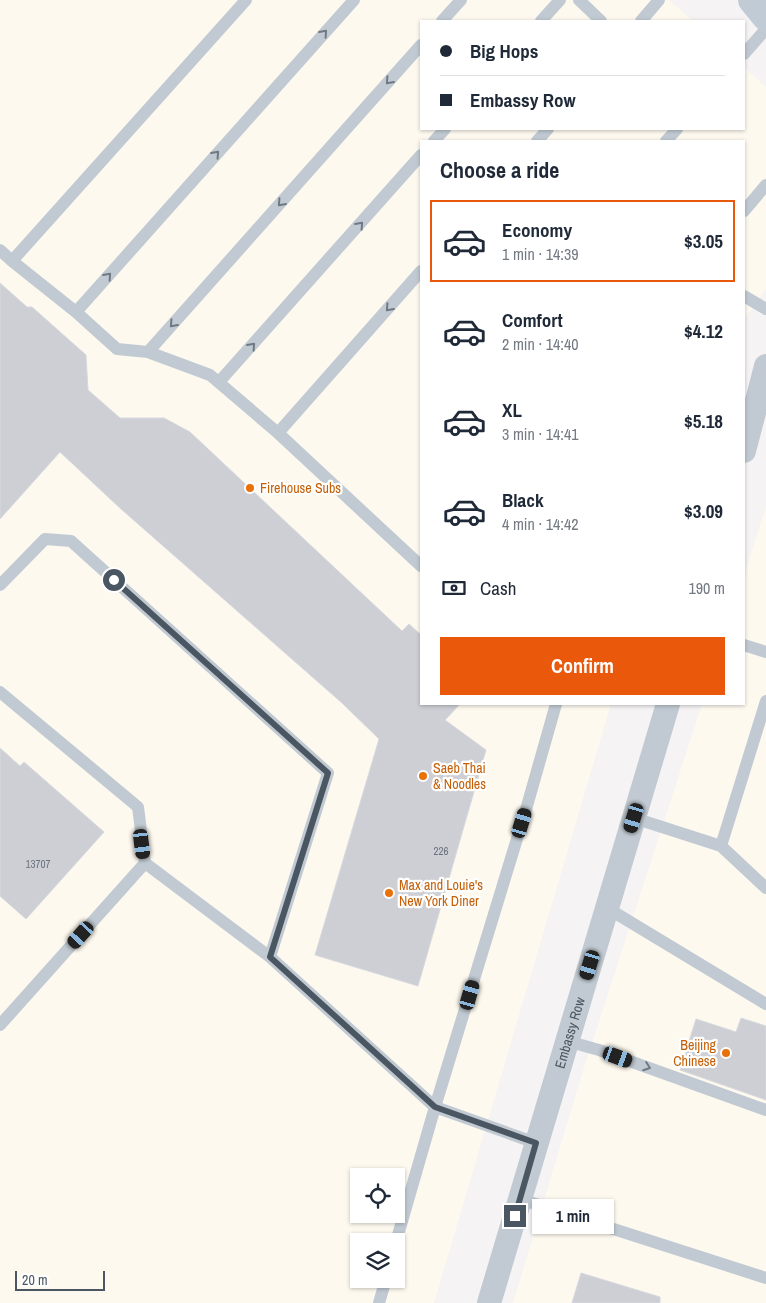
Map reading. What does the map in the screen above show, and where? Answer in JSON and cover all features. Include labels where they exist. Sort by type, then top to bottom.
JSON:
[{"type":"main road","points":[[752,0],[766,17]]},
{"type":"street","points":[[745,443],[747,426],[765,371]]},
{"type":"street","name":"Embassy Row","points":[[488,1303],[668,705]]},
{"type":"lane","points":[[76,312],[354,0]]},
{"type":"lane","points":[[443,20],[461,0]]},
{"type":"lane","points":[[542,20],[560,0]]},
{"type":"lane","points":[[579,0],[600,20]]},
{"type":"lane","points":[[642,20],[659,0]]},
{"type":"lane","points":[[12,261],[239,2]]},
{"type":"lane","points":[[745,53],[766,29]]},
{"type":"lane","points":[[148,352],[420,46]]},
{"type":"lane","points":[[435,140],[444,130]]},
{"type":"lane","points":[[538,140],[547,130]]},
{"type":"lane","points":[[667,140],[676,130]]},
{"type":"lane","points":[[219,382],[420,157]]},
{"type":"lane","points":[[745,210],[766,185]]},
{"type":"lane","points":[[0,250],[76,312],[117,349],[148,352],[210,374],[278,432],[420,565]]},
{"type":"lane","points":[[278,432],[420,272]]},
{"type":"lane","points":[[745,297],[766,309]]},
{"type":"lane","points":[[0,584],[45,539],[71,541],[328,773],[270,957]]},
{"type":"lane","points":[[745,645],[766,652]]},
{"type":"lane","points":[[0,692],[138,807],[145,863],[270,957],[435,1107],[536,1143]]},
{"type":"lane","points":[[721,846],[766,701]]},
{"type":"lane","points":[[399,1233],[556,705]]},
{"type":"lane","points":[[634,818],[721,846],[766,888]]},
{"type":"lane","points":[[0,1026],[145,863]]},
{"type":"lane","points":[[607,908],[766,1004]]},
{"type":"lane","points":[[567,1041],[599,1050],[766,1110]]},
{"type":"lane","points":[[520,1198],[766,1278]]},
{"type":"lane","points":[[379,1303],[383,1288]]},
{"type":"shaded area","points":[[0,0],[669,0],[692,20],[420,20],[420,130],[745,130],[745,68],[766,87],[766,289],[745,319],[745,140],[420,140],[420,705],[611,705],[434,1303],[0,1303]]},
{"type":"shaded area","points":[[766,507],[766,1303],[513,1303],[582,1074],[702,705],[745,705],[745,572]]},
{"type":"building","points":[[0,283],[27,307],[32,307],[86,355],[88,390],[120,418],[164,418],[190,432],[402,631],[409,624],[420,634],[420,705],[459,705],[445,720],[486,750],[418,986],[315,955],[379,739],[342,703],[121,509],[60,452],[0,519]]},
{"type":"building","points":[[0,748],[20,766],[24,762],[104,832],[26,919],[0,896]]},
{"type":"building","name":"Beijing Chinese","points":[[741,1018],[766,1026],[766,1100],[680,1070],[696,1019],[736,1032]]},
{"type":"building","points":[[581,1273],[660,1297],[660,1303],[572,1303]]},
{"type":"place","name":"Firehouse Subs","points":[[250,488]]},
{"type":"place","name":"Saeb Thai & Noodles","points":[[423,776]]},
{"type":"place","name":"Max and Louie's New York Diner","points":[[389,893]]},
{"type":"place","name":"Beijing Chinese","points":[[726,1053]]},
{"type":"route","points":[[114,580],[328,773],[270,957],[435,1107],[536,1143],[515,1216]]}]
